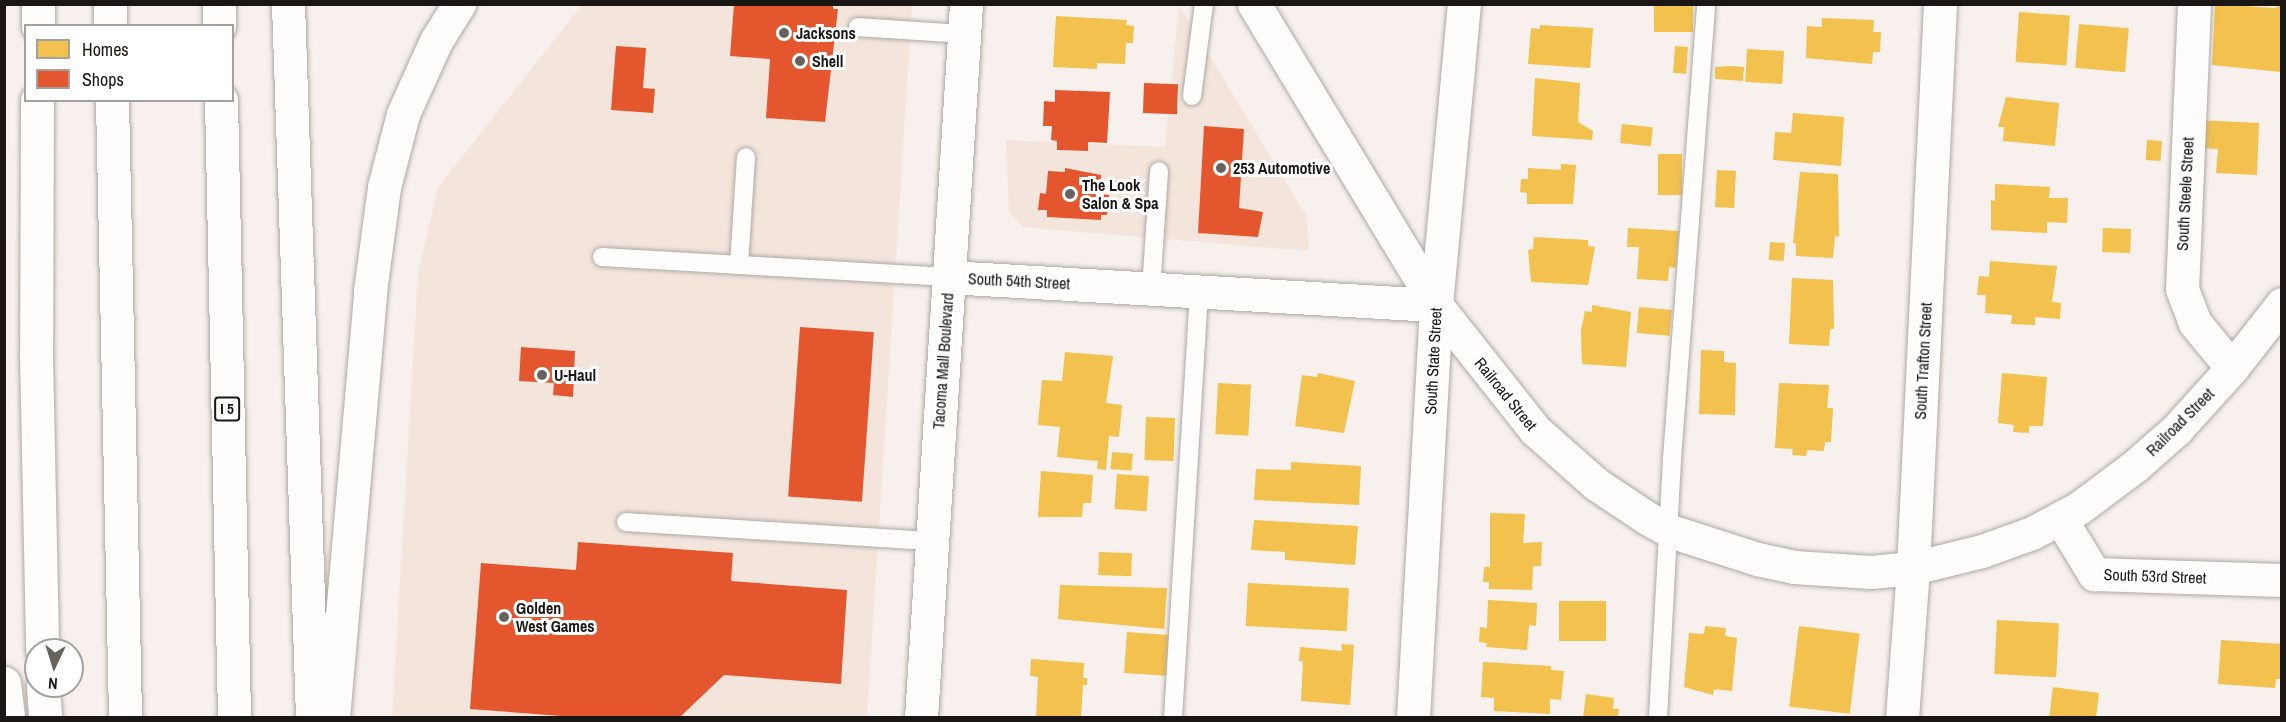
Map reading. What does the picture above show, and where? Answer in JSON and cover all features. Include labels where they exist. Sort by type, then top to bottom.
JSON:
[{"type":"main road","points":[[38,4],[38,24]]},
{"type":"main road","points":[[110,4],[110,24]]},
{"type":"main road","points":[[219,4],[219,24]]},
{"type":"main road","points":[[288,4],[312,717]]},
{"type":"main road","points":[[333,717],[370,291],[384,187],[403,114],[436,41],[459,4]]},
{"type":"main road","name":"Railroad Street","points":[[1254,4],[1436,305],[1512,404],[1565,459],[1624,504],[1670,531],[1720,549],[1794,567],[1871,572],[1913,568],[1982,551],[2060,518],[2135,466],[2176,430],[2232,368],[2282,304]]},
{"type":"main road","name":"South State Street","points":[[1413,717],[1436,305],[1464,4]]},
{"type":"main road","name":"South Trafton Street","points":[[1902,717],[1913,568],[1940,4]]},
{"type":"main road","name":"South Steele Street","points":[[2194,4],[2182,289],[2195,323],[2232,368]]},
{"type":"main road","name":"Tacoma Mall Boulevard","points":[[921,717],[965,19]]},
{"type":"main road","points":[[37,102],[36,355],[42,638]]},
{"type":"main road","points":[[112,102],[125,717]]},
{"type":"main road","name":"I 5","points":[[221,102],[234,717]]},
{"type":"main road","name":"South 54th Street","points":[[948,277],[1436,305]]},
{"type":"main road","name":"South 53rd Street","points":[[2060,518],[2094,574],[2282,580]]},
{"type":"main road","points":[[4,682],[8,717]]},
{"type":"main road","points":[[44,698],[45,717]]},
{"type":"lane","points":[[1192,96],[1204,4]]},
{"type":"lane","points":[[1658,717],[1706,4]]},
{"type":"lane","points":[[858,27],[965,19]]},
{"type":"lane","points":[[739,265],[746,157]]},
{"type":"lane","points":[[1151,289],[1159,171]]},
{"type":"lane","name":"South 54th Street","points":[[602,257],[948,277]]},
{"type":"lane","points":[[1173,717],[1199,291]]},
{"type":"lane","points":[[626,522],[932,541]]},
{"type":"shaded area","points":[[582,5],[912,5],[867,717],[392,718],[418,273],[438,187]]},
{"type":"shaded area","points":[[1179,5],[1307,217],[1309,251],[1023,227],[1009,212],[1006,140],[1165,147]]},
{"type":"building: Homes","points":[[1654,4],[1693,4],[1693,32],[1654,32]]},
{"type":"building: Homes","points":[[2215,4],[2275,8],[2282,4],[2281,72],[2212,65]]},
{"type":"building: Homes","points":[[2019,12],[2070,16],[2066,65],[2016,62]]},
{"type":"building: Homes","points":[[1056,16],[1127,20],[1126,25],[1134,26],[1133,43],[1126,43],[1125,64],[1097,63],[1097,69],[1053,67]]},
{"type":"building: Homes","points":[[1822,18],[1874,20],[1873,32],[1881,32],[1880,52],[1873,52],[1872,64],[1806,58],[1807,26],[1822,27]]},
{"type":"building: Homes","points":[[2079,24],[2129,28],[2125,72],[2075,68]]},
{"type":"building: Homes","points":[[1540,25],[1593,28],[1590,68],[1528,64],[1531,28],[1540,29]]},
{"type":"building: Homes","points":[[1675,46],[1688,47],[1686,74],[1673,73]]},
{"type":"building: Homes","points":[[1747,49],[1784,51],[1782,84],[1745,82]]},
{"type":"building: Homes","points":[[1715,67],[1744,67],[1743,81],[1715,79]]},
{"type":"building: Homes","points":[[1535,78],[1580,83],[1578,122],[1593,131],[1592,140],[1532,136]]},
{"type":"building: Homes","points":[[2006,97],[2059,103],[2055,146],[2003,141],[2004,127],[1998,127]]},
{"type":"building: Homes","points":[[1793,113],[1844,117],[1841,166],[1773,160],[1775,132],[1791,133]]},
{"type":"building: Homes","points":[[2198,120],[2259,123],[2257,175],[2216,173],[2218,149],[2197,148]]},
{"type":"building: Homes","points":[[1622,124],[1653,127],[1651,146],[1620,143]]},
{"type":"building: Homes","points":[[2147,140],[2162,141],[2161,161],[2146,160]]},
{"type":"building: Homes","points":[[1658,154],[1682,154],[1682,195],[1658,195]]},
{"type":"building: Homes","points":[[1561,164],[1576,165],[1573,204],[1527,204],[1527,193],[1520,192],[1521,179],[1528,179],[1528,168],[1561,170]]},
{"type":"building: Homes","points":[[1717,170],[1736,171],[1734,208],[1715,207]]},
{"type":"building: Homes","points":[[1800,172],[1838,174],[1839,237],[1835,236],[1833,258],[1796,256],[1796,243],[1793,243]]},
{"type":"building: Homes","points":[[1995,184],[2050,187],[2049,198],[2068,198],[2067,223],[2047,222],[2047,233],[1991,230],[1991,200],[1995,201]]},
{"type":"building: Homes","points":[[1628,228],[1679,231],[1676,268],[1669,267],[1668,281],[1637,279],[1639,247],[1627,247]]},
{"type":"building: Homes","points":[[2103,228],[2131,229],[2130,253],[2102,252]]},
{"type":"building: Homes","points":[[1534,237],[1588,240],[1588,246],[1595,247],[1588,285],[1531,282],[1528,250],[1533,249]]},
{"type":"building: Homes","points":[[1770,242],[1785,243],[1784,261],[1769,260]]},
{"type":"building: Homes","points":[[1990,261],[2057,266],[2052,302],[2061,303],[2060,319],[2035,317],[2035,325],[2011,324],[2012,315],[1985,313],[1986,295],[1977,295],[1979,276],[1989,277]]},
{"type":"building: Homes","points":[[1792,278],[1833,280],[1834,329],[1830,329],[1829,346],[1789,344]]},
{"type":"building: Homes","points":[[1592,305],[1631,312],[1626,367],[1582,364],[1581,330],[1585,311],[1592,312]]},
{"type":"building: Homes","points":[[1639,307],[1672,310],[1670,336],[1637,333]]},
{"type":"building: Homes","points":[[1701,350],[1724,351],[1724,362],[1736,363],[1735,415],[1699,414]]},
{"type":"building: Homes","points":[[1065,352],[1113,356],[1106,403],[1122,405],[1119,437],[1109,436],[1106,470],[1097,469],[1098,461],[1057,457],[1060,427],[1038,425],[1042,380],[1062,381]]},
{"type":"building: Homes","points":[[1318,373],[1355,381],[1344,433],[1295,426],[1302,375],[1317,377]]},
{"type":"building: Homes","points":[[2002,373],[2047,377],[2043,426],[2029,426],[2029,433],[2013,432],[2014,425],[1998,423]]},
{"type":"building: Homes","points":[[1218,383],[1251,385],[1248,436],[1215,434]]},
{"type":"building: Homes","points":[[1779,383],[1829,385],[1827,408],[1833,408],[1831,442],[1825,442],[1824,451],[1807,450],[1806,456],[1792,455],[1793,449],[1775,448]]},
{"type":"building: Homes","points":[[1146,417],[1175,418],[1173,461],[1144,460]]},
{"type":"building: Homes","points":[[1112,452],[1133,454],[1131,471],[1111,469]]},
{"type":"building: Homes","points":[[1291,462],[1361,466],[1359,505],[1254,500],[1256,469],[1291,470]]},
{"type":"building: Homes","points":[[1041,471],[1093,475],[1091,503],[1083,503],[1082,517],[1038,517]]},
{"type":"building: Homes","points":[[1117,474],[1149,476],[1146,511],[1115,509]]},
{"type":"building: Homes","points":[[1490,513],[1525,514],[1523,543],[1542,542],[1541,566],[1533,566],[1532,590],[1489,589],[1489,582],[1483,582],[1484,567],[1490,567]]},
{"type":"building: Homes","points":[[1254,520],[1358,526],[1355,565],[1285,560],[1285,552],[1251,550]]},
{"type":"building: Homes","points":[[1099,552],[1132,553],[1131,576],[1098,575]]},
{"type":"building: Homes","points":[[1248,583],[1349,588],[1347,631],[1246,626]]},
{"type":"building: Homes","points":[[1060,585],[1167,588],[1164,629],[1058,619]]},
{"type":"building: Homes","points":[[1488,600],[1537,603],[1536,626],[1529,625],[1527,650],[1486,647],[1487,643],[1479,642],[1480,627],[1487,628]]},
{"type":"building: Homes","points":[[1559,601],[1606,601],[1606,641],[1559,641]]},
{"type":"building: Homes","points":[[1997,620],[2059,623],[2056,677],[1994,674]]},
{"type":"building: Homes","points":[[1705,626],[1726,628],[1725,636],[1737,638],[1732,691],[1714,689],[1713,695],[1684,687],[1689,633],[1704,634]]},
{"type":"building: Homes","points":[[1799,626],[1860,633],[1850,714],[1789,706]]},
{"type":"building: Homes","points":[[1127,632],[1169,635],[1166,676],[1124,673]]},
{"type":"building: Homes","points":[[2221,640],[2282,644],[2282,679],[2276,679],[2275,688],[2218,684]]},
{"type":"building: Homes","points":[[1342,644],[1354,645],[1350,705],[1301,701],[1303,661],[1299,661],[1300,647],[1342,651]]},
{"type":"building: Homes","points":[[1031,659],[1084,663],[1083,678],[1087,678],[1087,685],[1083,685],[1081,718],[1036,718],[1038,677],[1030,676]]},
{"type":"building: Homes","points":[[1483,662],[1551,666],[1551,670],[1564,671],[1561,700],[1550,699],[1550,714],[1494,711],[1494,698],[1481,697]]},
{"type":"building: Homes","points":[[2053,687],[2099,693],[2096,718],[2049,718]]},
{"type":"building: Homes","points":[[1586,694],[1614,698],[1613,709],[1619,709],[1618,718],[1583,718]]},
{"type":"building: Shops","name":"Shell","points":[[734,4],[833,4],[833,9],[838,9],[825,122],[766,118],[770,59],[730,56]]},
{"type":"building: Shops","points":[[616,46],[646,48],[643,88],[655,89],[653,113],[611,110]]},
{"type":"building: Shops","points":[[1144,83],[1178,84],[1177,114],[1143,113]]},
{"type":"building: Shops","points":[[1055,90],[1110,92],[1107,143],[1088,142],[1088,151],[1057,150],[1057,141],[1051,140],[1052,126],[1043,126],[1044,101],[1055,102]]},
{"type":"building: Shops","name":"253 Automotive","points":[[1204,126],[1244,129],[1239,208],[1263,212],[1258,237],[1198,233]]},
{"type":"building: Shops","name":"The Look Salon & Spa","points":[[1065,168],[1101,175],[1100,194],[1109,195],[1107,215],[1101,215],[1101,220],[1047,217],[1047,210],[1038,210],[1040,193],[1046,194],[1048,171],[1065,172]]},
{"type":"building: Shops","points":[[800,327],[874,332],[862,502],[788,497]]},
{"type":"building: Shops","points":[[521,347],[575,351],[573,397],[553,395],[554,383],[519,381]]},
{"type":"building: Shops","points":[[578,542],[733,553],[731,581],[847,590],[841,684],[724,675],[679,718],[587,718],[470,709],[481,563],[576,570]]},
{"type":"place","name":"Jacksons","points":[[784,33]]},
{"type":"place","name":"Shell","points":[[800,61]]},
{"type":"place","name":"253 Automotive","points":[[1221,168]]},
{"type":"place","name":"The Look Salon & Spa","points":[[1070,194]]},
{"type":"place","name":"U-Haul","points":[[542,375]]},
{"type":"place","name":"Golden West Games","points":[[504,617]]}]
